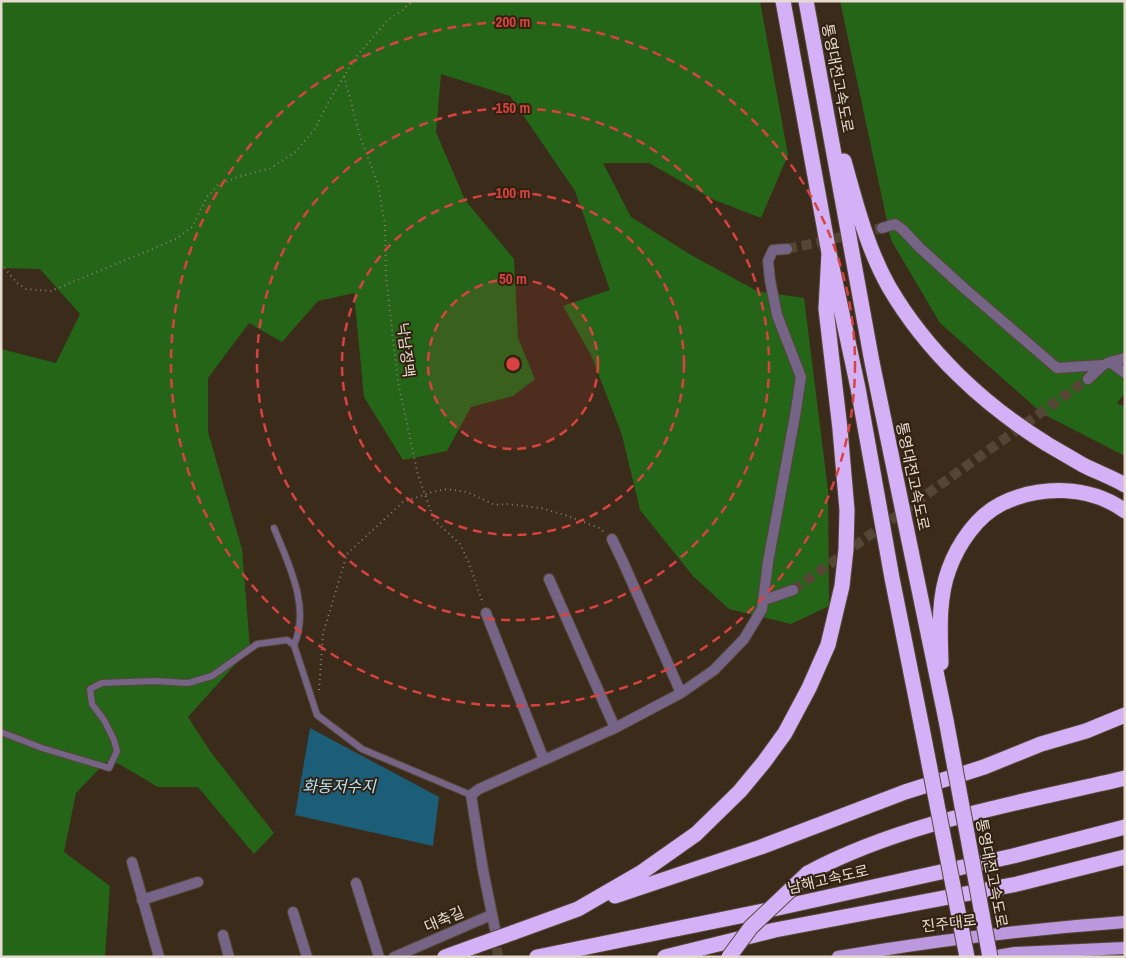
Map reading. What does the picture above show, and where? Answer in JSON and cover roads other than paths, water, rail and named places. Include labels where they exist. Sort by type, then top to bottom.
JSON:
[{"type":"highway","points":[[783,1],[829,253],[858,388],[892,578],[967,957]]},
{"type":"highway","name":"통영대전고속도로","points":[[806,1],[872,362],[946,720],[991,957]]},
{"type":"highway","points":[[819,69],[859,215],[888,285],[910,319],[934,349],[993,406],[1045,442],[1077,461],[1125,484]]},
{"type":"highway","points":[[578,909],[642,872],[690,839],[740,791],[785,733],[809,688],[828,645],[842,586],[846,549],[840,429],[826,309],[829,253]]},
{"type":"highway","points":[[946,720],[941,662],[941,603],[948,571],[955,554],[966,537],[986,515],[1000,505],[1033,493],[1068,490],[1115,504],[1125,511]]},
{"type":"highway","points":[[445,957],[653,882],[760,847],[906,792],[984,767],[1041,744],[1086,731],[1125,715]]},
{"type":"highway","points":[[729,957],[751,926],[808,873],[830,861],[916,828],[1125,778]]},
{"type":"highway","name":"남해고속도로","points":[[537,957],[769,910],[1013,856],[1125,827]]},
{"type":"highway","points":[[665,957],[775,930],[1017,884],[1125,857]]},
{"type":"main road","name":"진주대로","points":[[838,957],[946,940],[1052,927],[1125,922]]},
{"type":"main road","points":[[991,957],[1024,953],[1125,948]]},
{"type":"street","points":[[882,228],[895,224],[902,229],[964,288],[1057,368],[1106,363],[1125,358]]},
{"type":"street","points":[[495,929],[482,870],[471,795],[479,789],[614,728],[680,693],[714,670],[744,639],[762,609],[768,562],[801,377],[777,316],[770,280],[768,261],[773,250],[787,248]]},
{"type":"street","points":[[1106,363],[1125,373]]},
{"type":"street","points":[[1088,379],[1106,363]]},
{"type":"street","points":[[612,539],[680,693]]},
{"type":"street","points":[[548,579],[614,728]]},
{"type":"street","points":[[764,600],[793,590]]},
{"type":"street","points":[[486,613],[544,760]]},
{"type":"street","points":[[132,862],[158,957]]},
{"type":"street","points":[[142,900],[198,882]]},
{"type":"street","points":[[356,883],[379,957]]},
{"type":"street","points":[[293,912],[307,957]]},
{"type":"street","name":"대축길","points":[[394,957],[492,915]]},
{"type":"street","points":[[223,935],[230,957]]},
{"type":"lane","points":[[274,528],[289,564],[299,606],[298,636],[294,645]]},
{"type":"lane","points":[[1,732],[42,748],[109,768],[117,751],[104,720],[92,704],[90,689],[102,683],[154,680],[188,683],[212,676],[257,644],[287,640],[294,645],[317,715],[362,749],[471,795]]},
{"type":"water","name":"화동저수지","points":[[310,728],[439,797],[433,846],[295,815]]},
{"type":"tunnel","points":[[787,249],[882,228]]},
{"type":"tunnel","points":[[793,590],[1088,379]]},
{"type":"tunnel","points":[[495,933],[498,957]]}]
